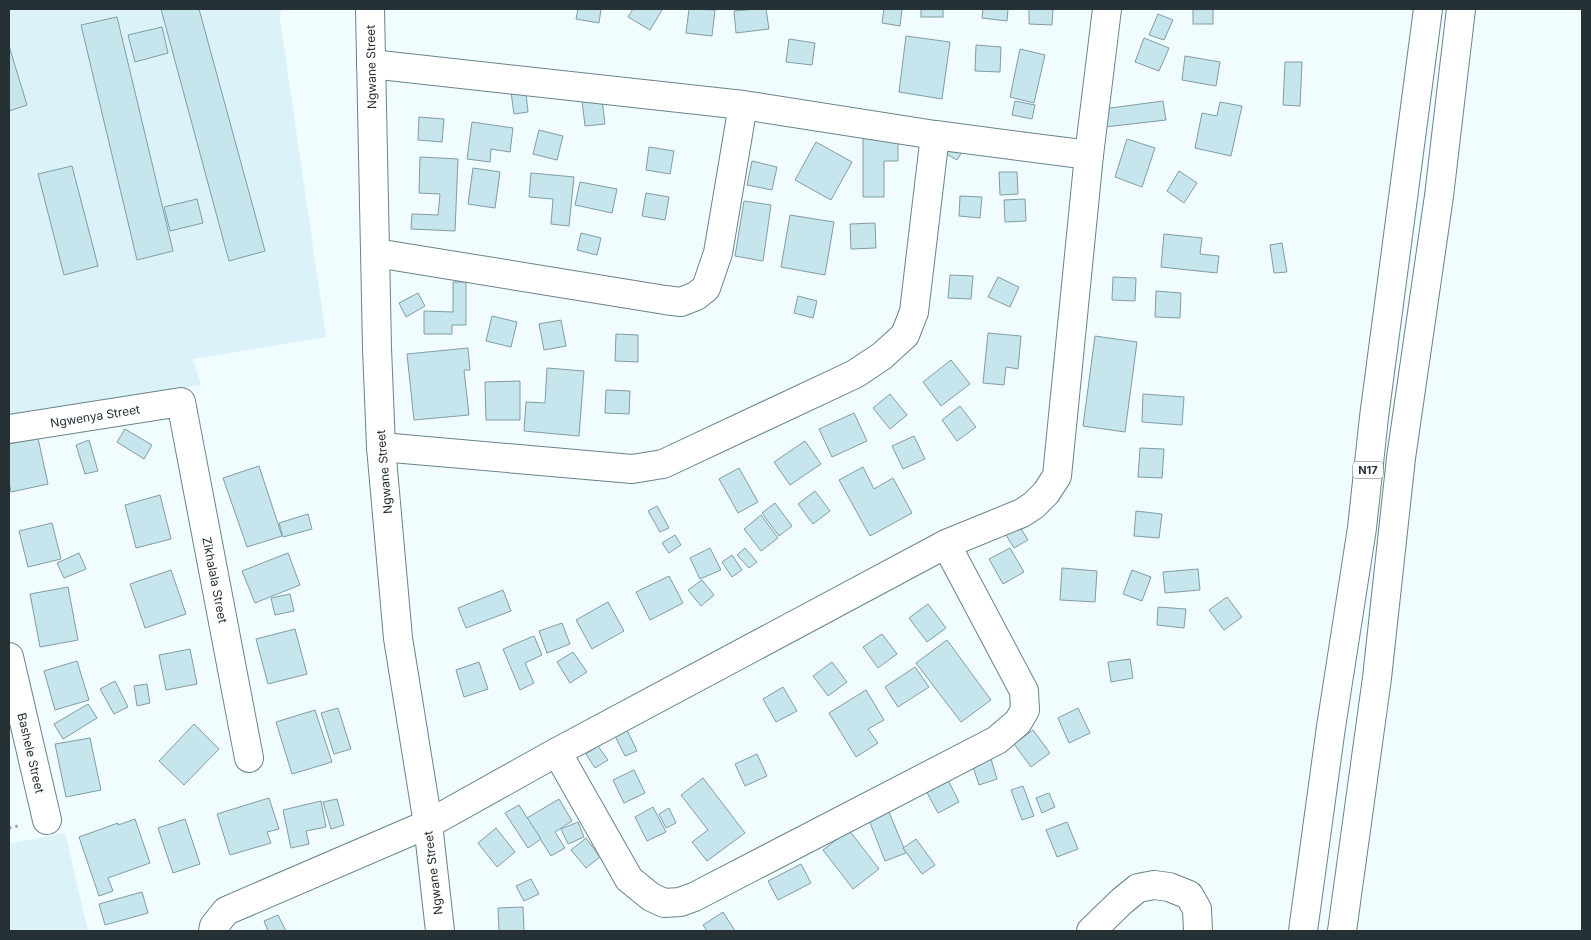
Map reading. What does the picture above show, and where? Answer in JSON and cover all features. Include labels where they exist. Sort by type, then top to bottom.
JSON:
[{"type":"main road","name":"Ngwane Street","points":[[370,9],[377,348],[381,447],[398,638],[428,824],[440,931]]},
{"type":"main road","points":[[213,931],[214,926],[226,911],[428,824],[557,752],[946,544],[1022,513],[1046,494],[1057,476],[1089,156],[1107,9]]},
{"type":"main road","name":"N17","points":[[1303,931],[1362,528],[1374,417],[1428,9]]},
{"type":"main road","name":"N17","points":[[1342,931],[1377,678],[1401,458],[1439,196],[1461,9]]},
{"type":"main road","points":[[371,64],[743,105],[935,135],[1089,156]]},
{"type":"main road","points":[[376,253],[665,300],[681,302],[696,296],[706,288],[718,253],[743,105]]},
{"type":"main road","points":[[381,447],[632,469],[663,464],[856,374],[882,356],[905,334],[914,312],[935,135]]},
{"type":"main road","name":"Ngwenya Street","points":[[9,429],[181,402]]},
{"type":"main road","name":"Zikhalala Street","points":[[181,402],[249,758]]},
{"type":"main road","points":[[557,752],[629,879],[651,897],[664,903],[680,902],[694,897],[998,740],[1018,722],[1025,710],[1024,691],[946,544]]},
{"type":"main road","name":"Bashele Street","points":[[9,657],[47,820]]},
{"type":"main road","points":[[1091,931],[1138,888],[1154,885],[1169,887],[1189,895],[1197,908],[1198,931]]},
{"type":"shaded area","points":[[9,9],[281,9],[280,19],[326,337],[193,359],[201,385],[9,419]]},
{"type":"shaded area","points":[[65,833],[88,931],[9,931],[9,844]]},
{"type":"building","points":[[161,9],[199,9],[265,251],[229,261]]},
{"type":"building","points":[[578,9],[601,9],[599,23],[576,19]]},
{"type":"building","points":[[633,9],[662,10],[650,30],[628,17]]},
{"type":"building","points":[[689,9],[715,10],[712,36],[686,33]]},
{"type":"building","points":[[766,9],[769,29],[736,33],[734,11]]},
{"type":"building","points":[[884,9],[902,9],[900,26],[882,23]]},
{"type":"building","points":[[921,9],[943,9],[943,17],[921,17]]},
{"type":"building","points":[[983,9],[1008,9],[1007,21],[982,18]]},
{"type":"building","points":[[1029,9],[1053,9],[1052,25],[1029,24]]},
{"type":"building","points":[[1193,9],[1213,9],[1213,24],[1193,24]]},
{"type":"building","points":[[1158,14],[1173,20],[1164,40],[1149,35]]},
{"type":"building","points":[[117,17],[173,251],[137,260],[81,25]]},
{"type":"building","points":[[162,27],[168,53],[135,62],[128,35]]},
{"type":"building","points":[[906,36],[950,42],[942,99],[899,92]]},
{"type":"building","points":[[1144,38],[1169,48],[1159,71],[1135,62]]},
{"type":"building","points":[[789,39],[815,43],[812,65],[786,62]]},
{"type":"building","points":[[976,45],[1001,47],[1000,72],[975,71]]},
{"type":"building","points":[[9,46],[27,105],[9,111]]},
{"type":"building","points":[[1020,49],[1045,55],[1034,103],[1010,97]]},
{"type":"building","points":[[1185,56],[1220,62],[1216,86],[1182,80]]},
{"type":"building","points":[[1285,62],[1302,62],[1300,106],[1283,105]]},
{"type":"building","points":[[525,83],[528,112],[514,114],[510,85]]},
{"type":"building","points":[[602,99],[605,124],[585,126],[582,101]]},
{"type":"building","points":[[1015,101],[1035,105],[1032,119],[1012,115]]},
{"type":"building","points":[[1163,101],[1166,120],[1105,127],[1103,109]]},
{"type":"building","points":[[1220,102],[1242,106],[1231,156],[1195,148],[1202,113],[1217,116]]},
{"type":"building","points":[[419,117],[444,119],[442,142],[418,140]]},
{"type":"building","points":[[472,122],[513,128],[510,152],[491,149],[490,162],[467,159]]},
{"type":"building","points":[[539,130],[563,136],[557,160],[533,154]]},
{"type":"building","points":[[863,137],[898,137],[898,161],[884,161],[884,197],[863,197]]},
{"type":"building","points":[[1127,139],[1155,148],[1142,187],[1115,177]]},
{"type":"building","points":[[947,141],[963,150],[957,160],[941,151]]},
{"type":"building","points":[[816,142],[852,162],[831,200],[795,180]]},
{"type":"building","points":[[649,147],[674,151],[670,174],[646,170]]},
{"type":"building","points":[[420,157],[458,159],[455,231],[411,229],[412,214],[438,215],[440,194],[419,193]]},
{"type":"building","points":[[752,161],[777,167],[772,190],[747,185]]},
{"type":"building","points":[[72,166],[98,266],[64,275],[38,174]]},
{"type":"building","points":[[473,168],[500,172],[495,208],[468,204]]},
{"type":"building","points":[[1179,171],[1197,183],[1184,203],[1167,191]]},
{"type":"building","points":[[999,172],[1017,172],[1018,194],[1000,195]]},
{"type":"building","points":[[531,173],[574,177],[569,226],[551,224],[553,199],[529,197]]},
{"type":"building","points":[[580,182],[617,189],[612,213],[575,205]]},
{"type":"building","points":[[646,193],[669,197],[665,220],[642,216]]},
{"type":"building","points":[[960,196],[982,197],[980,218],[959,216]]},
{"type":"building","points":[[197,199],[203,223],[170,231],[164,207]]},
{"type":"building","points":[[1025,199],[1026,221],[1005,222],[1004,200]]},
{"type":"building","points":[[744,201],[771,205],[763,261],[735,256]]},
{"type":"building","points":[[790,215],[834,222],[825,275],[781,267]]},
{"type":"building","points":[[875,223],[876,248],[851,249],[850,224]]},
{"type":"building","points":[[581,233],[601,238],[597,255],[577,250]]},
{"type":"building","points":[[1164,234],[1202,238],[1200,254],[1219,256],[1217,273],[1161,267]]},
{"type":"building","points":[[1282,243],[1287,272],[1274,273],[1270,245]]},
{"type":"building","points":[[950,275],[973,276],[971,299],[948,298]]},
{"type":"building","points":[[998,277],[1019,287],[1010,307],[988,297]]},
{"type":"building","points":[[1113,277],[1136,278],[1135,301],[1112,300]]},
{"type":"building","points":[[453,282],[466,282],[466,325],[452,325],[452,334],[424,334],[424,311],[453,312]]},
{"type":"building","points":[[1156,291],[1181,293],[1180,318],[1155,317]]},
{"type":"building","points":[[418,293],[425,306],[406,317],[399,303]]},
{"type":"building","points":[[798,296],[817,301],[813,318],[794,313]]},
{"type":"building","points":[[492,316],[517,322],[511,347],[486,341]]},
{"type":"building","points":[[561,320],[566,346],[544,350],[539,324]]},
{"type":"building","points":[[988,333],[1021,336],[1018,369],[1006,367],[1004,385],[983,383]]},
{"type":"building","points":[[616,334],[638,335],[638,362],[615,361]]},
{"type":"building","points":[[1095,336],[1137,342],[1125,432],[1083,426]]},
{"type":"building","points":[[468,348],[470,370],[464,370],[469,415],[414,420],[407,354]]},
{"type":"building","points":[[951,360],[970,384],[941,406],[923,382]]},
{"type":"building","points":[[547,368],[584,371],[579,436],[524,431],[526,402],[545,403]]},
{"type":"building","points":[[520,381],[520,420],[486,420],[485,382]]},
{"type":"building","points":[[606,390],[630,391],[629,414],[605,413]]},
{"type":"building","points":[[890,394],[907,415],[890,429],[873,408]]},
{"type":"building","points":[[1143,394],[1184,397],[1182,425],[1142,422]]},
{"type":"building","points":[[960,406],[976,427],[957,441],[942,420]]},
{"type":"building","points":[[854,413],[867,441],[832,457],[819,429]]},
{"type":"building","points":[[125,429],[152,445],[144,459],[117,442]]},
{"type":"building","points":[[914,436],[925,459],[903,469],[892,446]]},
{"type":"building","points":[[38,438],[48,484],[11,492],[9,482],[9,444]]},
{"type":"building","points":[[89,440],[98,471],[85,474],[76,445]]},
{"type":"building","points":[[805,441],[821,464],[790,485],[774,462]]},
{"type":"building","points":[[1140,448],[1164,449],[1162,478],[1138,477]]},
{"type":"building","points":[[259,466],[282,536],[247,547],[223,478]]},
{"type":"building","points":[[863,467],[874,489],[893,478],[912,513],[870,536],[839,480]]},
{"type":"building","points":[[739,468],[758,502],[738,513],[719,479]]},
{"type":"building","points":[[815,491],[830,511],[813,524],[798,504]]},
{"type":"building","points":[[160,495],[171,539],[136,548],[125,505]]},
{"type":"building","points":[[775,503],[792,526],[779,536],[762,513]]},
{"type":"building","points":[[657,506],[669,528],[660,532],[648,511]]},
{"type":"building","points":[[1136,511],[1162,514],[1159,538],[1134,536]]},
{"type":"building","points":[[308,514],[312,529],[283,537],[279,523]]},
{"type":"building","points":[[761,515],[778,538],[761,551],[744,529]]},
{"type":"building","points":[[52,523],[61,559],[28,567],[19,531]]},
{"type":"building","points":[[1020,527],[1028,540],[1014,548],[1006,535]]},
{"type":"building","points":[[675,535],[681,545],[669,553],[662,543]]},
{"type":"building","points":[[710,548],[721,570],[700,579],[690,558]]},
{"type":"building","points":[[745,548],[757,562],[749,568],[737,555]]},
{"type":"building","points":[[1010,548],[1024,572],[1003,584],[989,559]]},
{"type":"building","points":[[79,553],[86,569],[64,578],[57,563]]},
{"type":"building","points":[[288,553],[300,585],[255,603],[242,571]]},
{"type":"building","points":[[732,555],[742,570],[732,577],[722,562]]},
{"type":"building","points":[[1062,568],[1097,571],[1095,602],[1060,600]]},
{"type":"building","points":[[1198,569],[1200,590],[1165,593],[1163,572]]},
{"type":"building","points":[[171,570],[186,614],[145,628],[130,584]]},
{"type":"building","points":[[1132,570],[1151,577],[1142,601],[1123,594]]},
{"type":"building","points":[[669,576],[683,603],[650,620],[636,592]]},
{"type":"building","points":[[702,580],[714,595],[701,606],[688,590]]},
{"type":"building","points":[[68,587],[78,640],[40,647],[30,594]]},
{"type":"building","points":[[503,590],[511,611],[466,628],[458,608]]},
{"type":"building","points":[[290,594],[294,611],[275,615],[271,598]]},
{"type":"building","points":[[1227,597],[1242,617],[1224,630],[1209,610]]},
{"type":"building","points":[[608,602],[624,631],[592,649],[576,620]]},
{"type":"building","points":[[928,604],[946,628],[927,642],[909,618]]},
{"type":"building","points":[[1158,607],[1186,609],[1184,628],[1157,625]]},
{"type":"building","points":[[562,623],[570,644],[547,653],[539,631]]},
{"type":"building","points":[[295,629],[307,674],[268,684],[256,639]]},
{"type":"building","points":[[882,634],[897,654],[878,668],[863,647]]},
{"type":"building","points":[[534,636],[542,655],[525,663],[534,683],[520,690],[503,649]]},
{"type":"building","points":[[947,640],[991,700],[961,722],[916,663]]},
{"type":"building","points":[[190,649],[197,684],[166,690],[159,655]]},
{"type":"building","points":[[573,652],[587,672],[570,683],[557,662]]},
{"type":"building","points":[[1130,659],[1133,678],[1111,682],[1108,662]]},
{"type":"building","points":[[77,661],[89,700],[55,710],[44,671]]},
{"type":"building","points":[[479,662],[488,689],[464,697],[456,670]]},
{"type":"building","points":[[832,662],[847,682],[828,696],[813,676]]},
{"type":"building","points":[[915,667],[929,687],[898,707],[885,687]]},
{"type":"building","points":[[115,681],[128,707],[114,714],[100,689]]},
{"type":"building","points":[[147,684],[150,703],[137,706],[134,686]]},
{"type":"building","points":[[783,687],[797,711],[776,722],[763,699]]},
{"type":"building","points":[[866,690],[884,720],[868,729],[878,743],[856,757],[829,713]]},
{"type":"building","points":[[88,704],[97,718],[63,739],[54,724]]},
{"type":"building","points":[[338,708],[351,749],[334,754],[321,713]]},
{"type":"building","points":[[1078,708],[1090,733],[1069,743],[1058,718]]},
{"type":"building","points":[[315,710],[332,762],[292,774],[276,722]]},
{"type":"building","points":[[194,724],[219,749],[184,785],[159,761]]},
{"type":"building","points":[[627,730],[637,751],[625,756],[615,736]]},
{"type":"building","points":[[1033,730],[1050,753],[1031,767],[1014,744]]},
{"type":"building","points":[[90,738],[101,790],[66,797],[55,744]]},
{"type":"building","points":[[598,746],[608,760],[595,768],[586,754]]},
{"type":"building","points":[[989,752],[997,779],[979,785],[970,758]]},
{"type":"building","points":[[757,754],[767,776],[745,786],[735,764]]},
{"type":"building","points":[[634,770],[645,793],[624,803],[613,780]]},
{"type":"building","points":[[703,778],[745,833],[707,861],[692,842],[708,830],[681,795]]},
{"type":"building","points":[[947,778],[959,802],[938,813],[925,789]]},
{"type":"building","points":[[1023,786],[1034,816],[1022,820],[1011,790]]},
{"type":"building","points":[[1049,793],[1055,807],[1042,813],[1036,798]]},
{"type":"building","points":[[269,798],[279,829],[267,832],[271,843],[230,855],[217,814]]},
{"type":"building","points":[[337,799],[344,825],[331,829],[323,802]]},
{"type":"building","points":[[559,799],[572,821],[555,832],[565,848],[551,856],[527,818]]},
{"type":"building","points":[[321,801],[326,827],[306,831],[309,844],[291,848],[283,810]]},
{"type":"building","points":[[519,805],[541,839],[528,848],[505,813]]},
{"type":"building","points":[[653,807],[666,832],[647,841],[635,817]]},
{"type":"building","points":[[669,808],[676,823],[666,828],[659,814]]},
{"type":"building","points":[[889,812],[906,853],[885,861],[869,820]]},
{"type":"building","points":[[135,819],[150,863],[108,878],[113,891],[99,896],[79,837]]},
{"type":"building","points":[[185,819],[200,864],[173,873],[158,828]]},
{"type":"building","points":[[578,822],[584,837],[568,844],[561,829]]},
{"type":"building","points":[[1067,822],[1078,849],[1057,857],[1046,830]]},
{"type":"building","points":[[496,828],[515,852],[497,867],[478,843]]},
{"type":"building","points":[[849,830],[879,869],[853,889],[823,850]]},
{"type":"building","points":[[586,838],[600,857],[586,868],[571,850]]},
{"type":"building","points":[[916,839],[935,865],[922,874],[903,848]]},
{"type":"building","points":[[801,864],[811,883],[778,900],[768,881]]},
{"type":"building","points":[[531,879],[539,894],[524,901],[516,886]]},
{"type":"building","points":[[142,892],[148,913],[105,925],[99,904]]},
{"type":"building","points":[[523,907],[524,931],[499,931],[498,908]]},
{"type":"building","points":[[723,912],[735,931],[707,931],[703,925]]},
{"type":"building","points":[[278,915],[286,931],[268,931],[264,921]]}]
